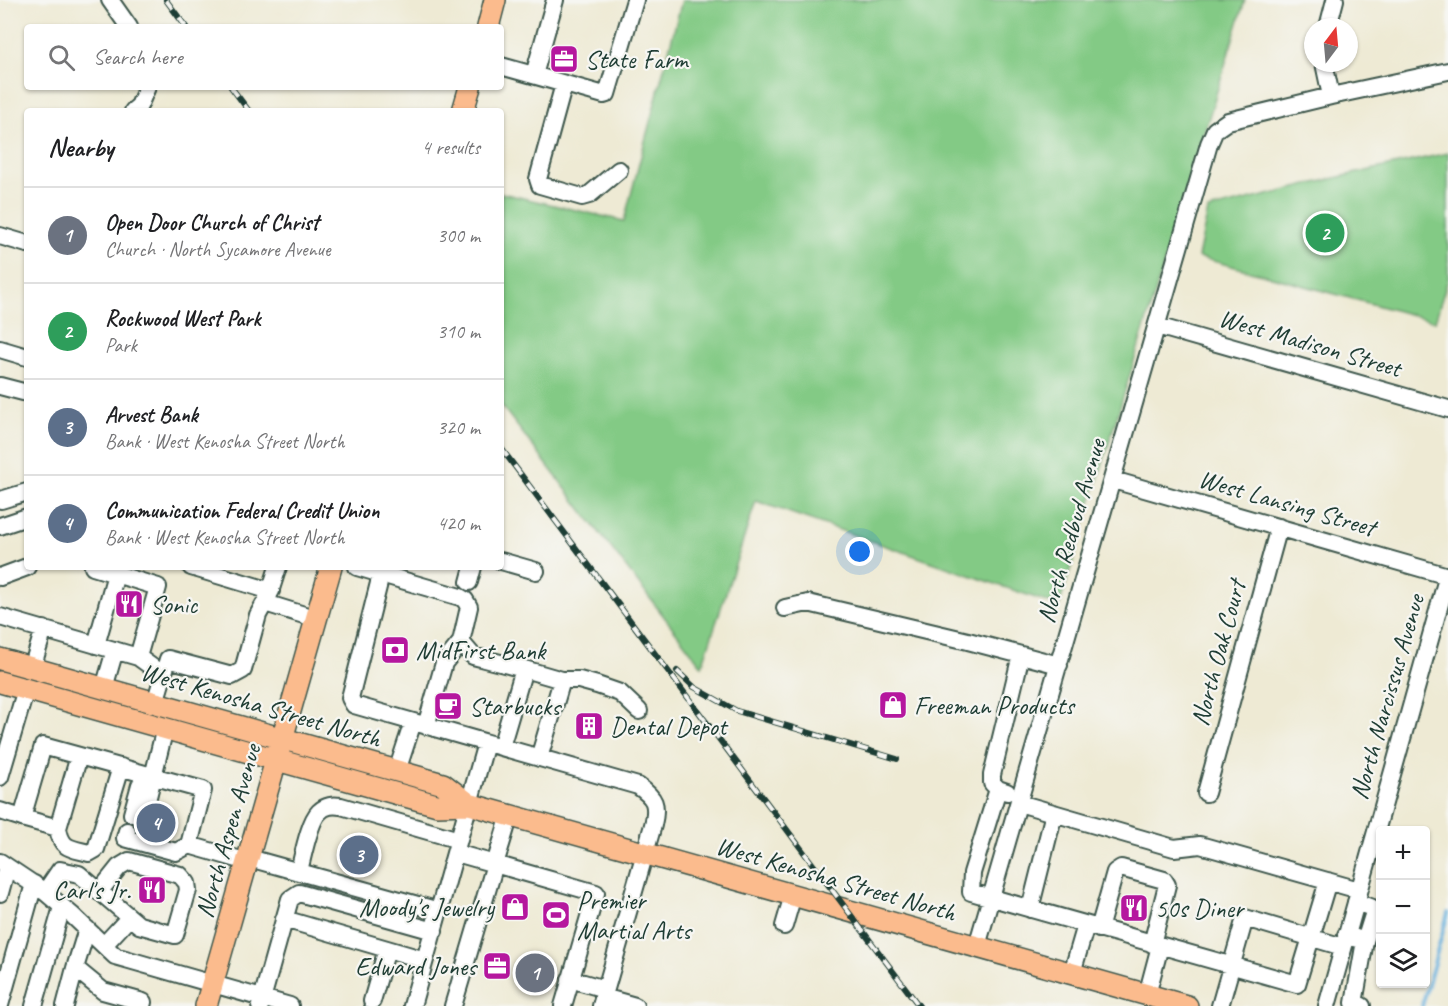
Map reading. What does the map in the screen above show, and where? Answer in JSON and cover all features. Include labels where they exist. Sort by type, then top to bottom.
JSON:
[{"type":"main road","points":[[489,24],[495,0]]},
{"type":"main road","points":[[464,108],[469,90]]},
{"type":"main road","name":"North Aspen Avenue","points":[[206,1006],[331,570]]},
{"type":"main road","name":"West Kenosha Street North","points":[[0,659],[443,784],[469,804]]},
{"type":"main road","points":[[26,689],[32,668]]},
{"type":"main road","name":"West Kenosha Street North","points":[[0,682],[437,805],[469,804],[510,815],[1187,1006]]},
{"type":"street","points":[[110,0],[127,24]]},
{"type":"street","points":[[534,75],[555,0]]},
{"type":"street","points":[[504,67],[604,95],[609,93],[635,0]]},
{"type":"street","points":[[1330,18],[1335,0]]},
{"type":"street","points":[[1326,72],[1331,96],[1448,71]]},
{"type":"street","points":[[564,84],[538,179],[540,185],[582,197],[589,195],[619,170]]},
{"type":"street","points":[[137,108],[146,90]]},
{"type":"street","name":"North Redbud Avenue","points":[[977,946],[1215,130],[1228,121],[1331,96]]},
{"type":"street","points":[[0,236],[24,243]]},
{"type":"street","name":"West Madison Street","points":[[1157,326],[1448,409]]},
{"type":"street","points":[[0,349],[24,356]]},
{"type":"street","points":[[0,386],[24,392]]},
{"type":"street","name":"West Lansing Street","points":[[1113,480],[1448,575]]},
{"type":"street","points":[[1,500],[24,493]]},
{"type":"street","points":[[0,526],[24,518]]},
{"type":"street","name":"North Oak Court","points":[[1206,793],[1280,528]]},
{"type":"street","points":[[504,562],[536,571]]},
{"type":"street","points":[[0,577],[24,568]]},
{"type":"street","points":[[103,570],[158,587],[138,657]]},
{"type":"street","points":[[199,570],[316,619]]},
{"type":"street","points":[[156,703],[168,658],[232,676],[243,670],[258,615],[268,597],[277,570]]},
{"type":"street","points":[[397,771],[419,724],[444,663],[461,642],[469,607],[460,597],[382,571],[350,698],[354,705],[419,724],[638,786],[650,794],[655,804],[656,816],[603,997]]},
{"type":"street","points":[[96,645],[116,574]]},
{"type":"street","name":"North Narcissus Avenue","points":[[1327,1006],[1448,575]]},
{"type":"street","points":[[785,608],[807,603],[1059,665]]},
{"type":"street","points":[[0,617],[138,657],[163,675]]},
{"type":"street","points":[[32,668],[44,629]]},
{"type":"street","points":[[461,642],[473,656]]},
{"type":"street","points":[[104,688],[115,650]]},
{"type":"street","points":[[1021,655],[992,783],[1020,800],[1054,813],[1174,848],[1200,845],[1328,881],[1357,896],[1375,909],[1365,941],[1354,1003],[1362,1006]]},
{"type":"street","points":[[450,656],[473,656],[562,680],[579,680],[620,693],[639,711]]},
{"type":"street","points":[[412,1006],[469,804],[524,669]]},
{"type":"street","points":[[539,758],[562,680]]},
{"type":"street","points":[[0,777],[26,689]]},
{"type":"street","points":[[141,815],[157,791],[153,775],[165,728]]},
{"type":"street","points":[[22,818],[43,746],[203,790],[189,844],[176,852],[136,837]]},
{"type":"street","points":[[79,756],[58,828],[59,840],[64,846],[89,853],[96,849],[121,767]]},
{"type":"street","points":[[999,789],[972,873],[971,892],[1156,945],[1297,984],[1328,881]]},
{"type":"street","points":[[299,871],[312,824],[318,812],[330,805],[341,806],[458,847],[495,864],[596,893],[563,1006]]},
{"type":"street","points":[[0,811],[58,828]]},
{"type":"street","points":[[1030,909],[1054,813]]},
{"type":"street","points":[[453,1006],[510,815]]},
{"type":"street","points":[[189,844],[299,871],[439,911]]},
{"type":"street","points":[[0,1005],[39,888],[60,870],[79,874],[99,892],[129,918],[139,926],[175,935],[188,883],[180,875],[129,861],[119,867],[99,892]]},
{"type":"street","points":[[0,893],[4,864],[62,907],[115,956],[213,984],[261,1002],[290,1006]]},
{"type":"street","points":[[1072,973],[1117,869],[1121,868],[1164,880],[1167,885],[1147,995]]},
{"type":"street","points":[[261,1002],[290,899],[299,893],[434,931]]},
{"type":"street","points":[[784,926],[793,895]]},
{"type":"street","points":[[34,1006],[62,907]]},
{"type":"street","points":[[104,945],[129,918]]},
{"type":"street","points":[[1220,1006],[1245,918],[1343,948],[1360,967]]},
{"type":"street","points":[[284,919],[425,960]]},
{"type":"street","points":[[65,1006],[87,929]]},
{"type":"street","points":[[1343,948],[1365,941]]},
{"type":"street","points":[[372,1001],[387,949]]},
{"type":"street","points":[[75,968],[103,991],[143,1002],[142,1006]]},
{"type":"street","points":[[570,980],[603,997],[632,1006]]},
{"type":"green space","points":[[682,0],[1245,0],[1059,606],[756,501],[702,666],[504,409],[504,194],[624,221]]},
{"type":"green space","points":[[1448,153],[1448,279],[1435,321],[1198,257],[1208,210],[1339,177]]},
{"type":"waterway","points":[[1422,1006],[1448,913]]},
{"type":"tunnel","points":[[145,836],[151,814]]},
{"type":"tunnel","points":[[133,833],[138,816]]},
{"type":"railway","points":[[166,0],[184,24]]},
{"type":"railway","points":[[233,90],[247,108]]},
{"type":"railway","points":[[504,452],[919,1006]]},
{"type":"railway","points":[[677,671],[694,687],[737,711],[897,759]]},
{"type":"place","name":"State Farm","points":[[564,59]]},
{"type":"place","name":"Rockwood West Park","points":[[1325,233]]},
{"type":"place","name":"Sonic","points":[[129,604]]},
{"type":"place","name":"MidFirst Bank","points":[[395,650]]},
{"type":"place","name":"Freeman Products","points":[[893,705]]},
{"type":"place","name":"Starbucks","points":[[448,706]]},
{"type":"place","name":"Dental Depot","points":[[589,726]]},
{"type":"place","name":"Communication Federal Credit Union","points":[[156,823]]},
{"type":"place","name":"Arvest Bank","points":[[359,855]]},
{"type":"place","name":"Carl's Jr.","points":[[152,890]]},
{"type":"place","name":"Moody's Jewelry","points":[[515,907]]},
{"type":"place","name":"50s Diner","points":[[1134,908]]},
{"type":"place","name":"Premier Martial Arts","points":[[556,915]]},
{"type":"place","name":"Edward Jones","points":[[497,966]]},
{"type":"place","name":"Open Door Church of Christ","points":[[535,973]]}]
